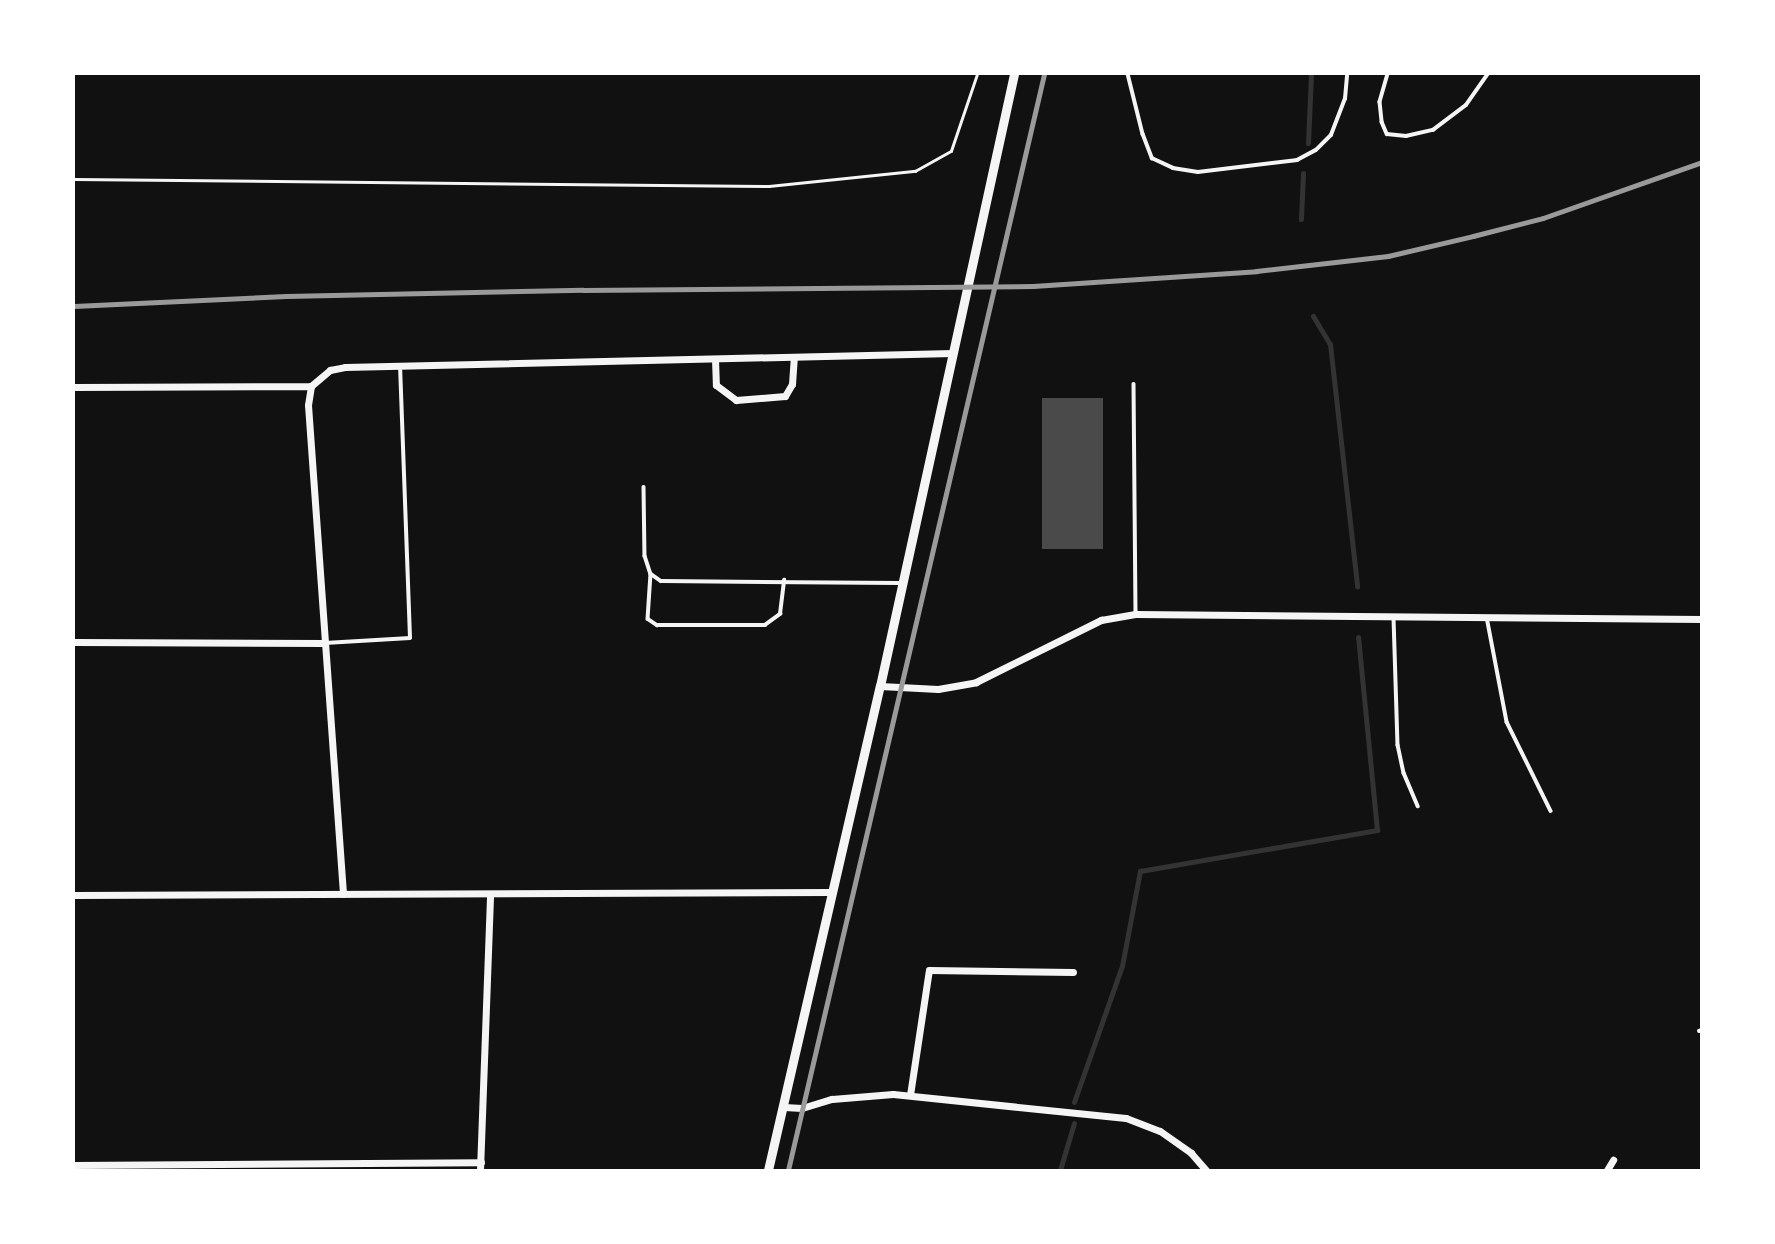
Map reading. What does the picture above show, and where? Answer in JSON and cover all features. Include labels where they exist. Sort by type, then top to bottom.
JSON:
[{"type":"street","points":[[768,1171],[880,686],[1014,74]]},
{"type":"street","points":[[74,387],[311,386],[330,370],[953,353]]},
{"type":"street","points":[[715,359],[716,385],[736,400],[785,396],[792,384],[794,357]]},
{"type":"street","points":[[311,386],[308,405],[343,894]]},
{"type":"street","points":[[880,686],[938,689],[976,682],[1101,620],[1136,614],[1702,619]]},
{"type":"street","points":[[74,642],[326,643]]},
{"type":"street","points":[[74,895],[832,892]]},
{"type":"street","points":[[74,1165],[480,1166],[490,894]]},
{"type":"street","points":[[910,1095],[929,970],[1073,972]]},
{"type":"street","points":[[783,1107],[802,1108],[832,1099],[874,1095],[910,1095],[1126,1118],[1160,1131],[1191,1153],[1206,1171]]},
{"type":"street","points":[[1607,1171],[1613,1160]]},
{"type":"lane","points":[[1128,74],[1152,158],[1173,168],[1198,172],[1297,160],[1316,150],[1331,135],[1345,99],[1347,74]]},
{"type":"lane","points":[[1388,74],[1380,102],[1382,122],[1387,134],[1406,136],[1433,130],[1466,106],[1488,74]]},
{"type":"lane","points":[[326,643],[410,638],[400,367]]},
{"type":"lane","points":[[1134,384],[1136,614]]},
{"type":"lane","points":[[643,487],[645,556],[651,574],[648,619],[657,625],[765,625],[780,614],[784,580]]},
{"type":"lane","points":[[651,574],[661,580],[902,583]]},
{"type":"lane","points":[[1395,616],[1398,745],[1404,773],[1418,806]]},
{"type":"lane","points":[[1487,617],[1507,722],[1551,811]]},
{"type":"path","points":[[74,179],[769,186],[915,171],[951,151],[976,74]]},
{"type":"building","points":[[1042,398],[1103,398],[1103,549],[1042,549]]},
{"type":"waterway","points":[[1308,143],[1311,74]]},
{"type":"waterway","points":[[1301,219],[1303,173]]},
{"type":"waterway","points":[[1313,316],[1330,344],[1357,586]]},
{"type":"waterway","points":[[1074,1102],[1122,966],[1140,871],[1377,830],[1358,637]]},
{"type":"waterway","points":[[1060,1170],[1074,1123]]},
{"type":"railway","points":[[788,1170],[1044,74]]},
{"type":"railway","points":[[74,306],[286,296],[1033,286],[1256,271],[1388,256],[1473,236],[1543,218],[1702,162]]}]
